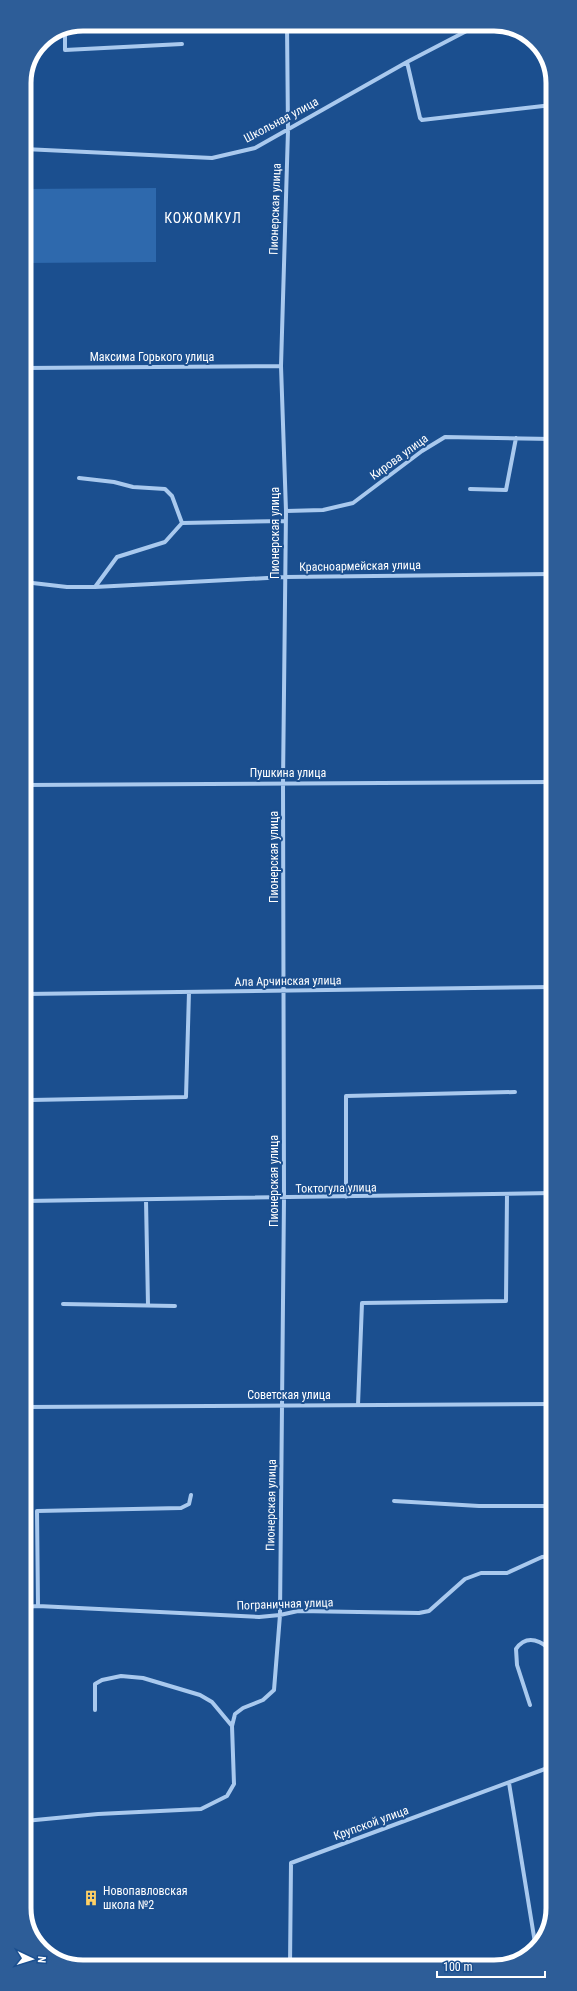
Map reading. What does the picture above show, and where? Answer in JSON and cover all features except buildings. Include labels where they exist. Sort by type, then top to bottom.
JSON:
[{"type":"street","name":"Пионерская улица","points":[[232,1726],[235,1714],[243,1708],[263,1700],[274,1690],[280,1615],[284,1198],[285,990],[283,783],[286,511],[281,366],[288,130],[287,31]]},
{"type":"street","name":"Школьная улица","points":[[31,148],[212,158],[235,154],[255,148],[408,62],[467,31]]},
{"type":"street","points":[[65,34],[65,50],[182,44]]},
{"type":"street","points":[[408,62],[420,118],[422,120],[546,106]]},
{"type":"street","name":"Максима Горького улица","points":[[31,368],[281,366]]},
{"type":"street","name":"Кирова улица","points":[[286,511],[323,510],[353,503],[422,451],[445,436],[546,439]]},
{"type":"street","points":[[470,490],[506,490],[516,438]]},
{"type":"street","points":[[79,478],[133,487],[165,489],[172,496],[182,523]]},
{"type":"street","points":[[95,587],[117,558],[165,542],[182,523],[285,521]]},
{"type":"street","name":"Красноармейская улица","points":[[31,583],[67,587],[95,587],[163,585],[285,577],[546,574]]},
{"type":"street","name":"Пушкина улица","points":[[31,785],[546,782]]},
{"type":"street","name":"Ала Арчинская улица","points":[[31,994],[546,987]]},
{"type":"street","points":[[32,1100],[186,1097],[189,992]]},
{"type":"street","points":[[346,1197],[346,1096],[515,1092]]},
{"type":"street","points":[[358,1405],[362,1303],[506,1301],[507,1194]]},
{"type":"street","name":"Токтогула улица","points":[[31,1201],[546,1194]]},
{"type":"street","points":[[146,1200],[148,1306]]},
{"type":"street","points":[[63,1304],[175,1306]]},
{"type":"street","name":"Советская улица","points":[[31,1407],[546,1404]]},
{"type":"street","points":[[38,1606],[37,1511],[181,1508],[189,1504],[191,1495]]},
{"type":"street","points":[[394,1501],[480,1506],[546,1506]]},
{"type":"street","name":"Пограничная улица","points":[[31,1607],[259,1617],[280,1615],[298,1611],[424,1612],[429,1611],[465,1579],[481,1573],[507,1573],[542,1557],[546,1557]]},
{"type":"street","points":[[530,1704],[517,1664],[516,1649],[527,1640],[535,1640],[546,1645]]},
{"type":"street","points":[[31,1820],[98,1814],[201,1809],[227,1796],[234,1784],[232,1726],[212,1702],[200,1695],[143,1678],[121,1676],[102,1680],[95,1684],[95,1710]]},
{"type":"street","name":"Крупской улица","points":[[290,1960],[292,1863],[546,1769]]},
{"type":"street","points":[[509,1783],[535,1940]]},
{"type":"shaded area","points":[[156,188],[156,262],[31,263],[31,189]]},
{"type":"place","name":"Новопавловская школа №2","points":[[91,1898]]},
{"type":"district","name":"КОЖОМКУЛ","points":[[203,218]]}]
